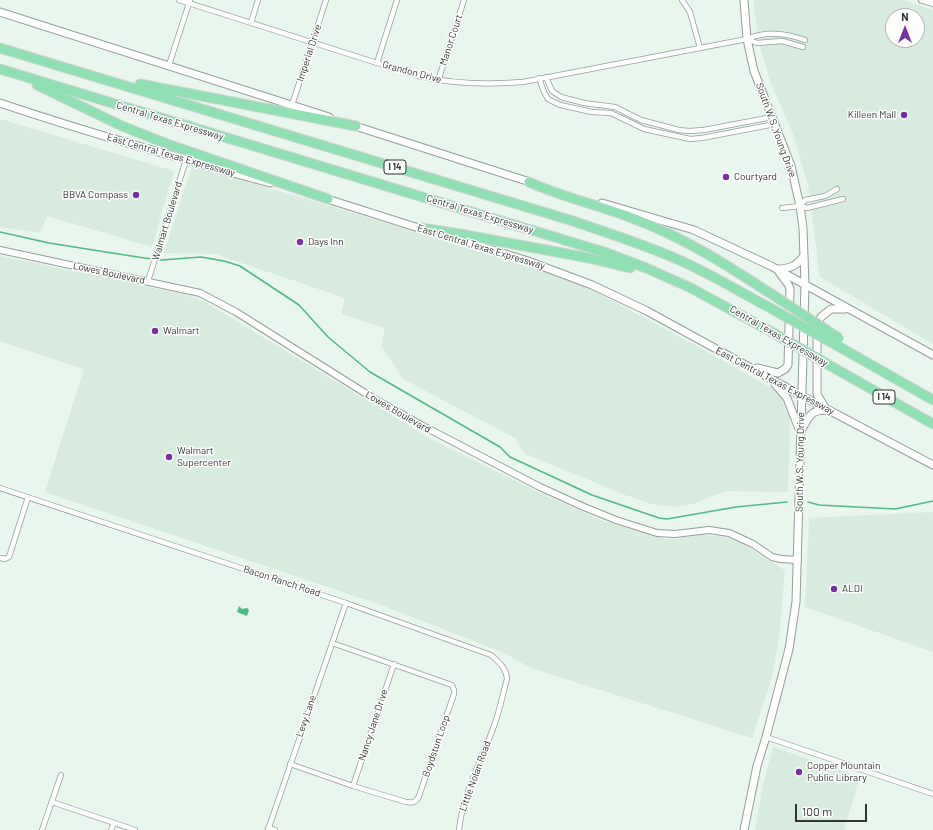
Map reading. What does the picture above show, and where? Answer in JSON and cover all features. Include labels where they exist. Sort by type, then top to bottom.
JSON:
[{"type":"highway","name":"Central Texas Expressway","points":[[4,49],[635,241],[676,258],[837,342],[894,378],[933,400]]},
{"type":"highway","name":"Central Texas Expressway","points":[[0,70],[604,252],[689,287],[770,331],[933,424]]},
{"type":"highway","points":[[16,74],[136,131],[200,156],[328,199]]},
{"type":"highway","points":[[107,80],[117,80],[356,126]]},
{"type":"highway","points":[[529,182],[547,190],[634,218],[698,248],[776,297],[837,342]]},
{"type":"highway","points":[[421,228],[589,258],[622,266],[689,287]]},
{"type":"main road","name":"South W.S. Young Drive","points":[[744,0],[747,39],[754,71],[791,166],[800,206],[803,228],[805,285],[796,602],[792,633],[766,737],[757,766],[744,830]]},
{"type":"main road","points":[[1,12],[529,182],[694,230],[777,269],[933,356]]},
{"type":"main road","name":"East Central Texas Expressway","points":[[0,103],[186,160],[328,199],[528,261],[592,285],[647,312],[933,465]]},
{"type":"main road","points":[[777,269],[792,267],[804,256]]},
{"type":"main road","points":[[743,364],[778,373],[785,369],[788,365],[790,289],[786,280],[777,269]]},
{"type":"main road","points":[[827,409],[821,403],[817,394],[817,325],[821,317],[831,309],[838,308],[849,310]]},
{"type":"main road","points":[[770,378],[787,398],[801,432]]},
{"type":"main road","points":[[801,432],[812,413],[818,410],[827,409]]},
{"type":"street","name":"Grandon Drive","points":[[179,0],[418,76],[438,81],[467,84],[523,82],[747,39],[756,35],[775,33],[805,40]]},
{"type":"street","points":[[251,23],[258,0]]},
{"type":"street","name":"Imperial Drive","points":[[292,105],[326,0]]},
{"type":"street","points":[[377,63],[397,0]]},
{"type":"street","name":"Manor Court","points":[[438,81],[464,0]]},
{"type":"street","points":[[682,0],[690,12],[700,48]]},
{"type":"street","points":[[922,0],[933,3]]},
{"type":"street","points":[[169,65],[189,2]]},
{"type":"street","points":[[747,39],[757,43],[782,41],[803,47]]},
{"type":"street","points":[[546,77],[549,86],[556,95],[597,105],[615,107],[641,120],[680,130],[696,131],[772,117]]},
{"type":"street","points":[[539,78],[544,92],[554,103],[566,107],[611,113],[635,125],[652,131],[678,137],[690,139],[702,138],[775,124]]},
{"type":"street","points":[[566,107],[568,99]]},
{"type":"street","points":[[596,112],[597,105]]},
{"type":"street","points":[[744,122],[745,130]]},
{"type":"street","points":[[652,123],[652,131]]},
{"type":"street","points":[[678,137],[680,130]]},
{"type":"street","name":"Walmart Boulevard","points":[[148,281],[186,160]]},
{"type":"street","points":[[800,206],[805,200],[826,196],[837,189]]},
{"type":"street","points":[[782,208],[800,206],[807,208],[843,199]]},
{"type":"street","name":"Lowes Boulevard","points":[[0,250],[185,289],[211,298],[236,312],[372,398],[540,487],[584,507],[616,520],[657,532],[676,534],[701,530],[721,531],[741,537],[772,557],[798,560]]},
{"type":"street","name":"Bacon Ranch Road","points":[[0,488],[346,602],[491,655],[499,661],[506,672],[507,679],[496,722]]},
{"type":"street","points":[[0,558],[5,559],[9,556],[28,497]]},
{"type":"street","name":"Levy Lane","points":[[268,829],[346,602]]},
{"type":"street","name":"Boydstun Loop","points":[[290,764],[353,786],[411,803],[417,800],[454,694],[454,688],[449,683],[332,643]]},
{"type":"street","name":"Nancy Jane Drive","points":[[353,786],[394,664]]},
{"type":"street","name":"Little Nolan Road","points":[[460,830],[461,816],[466,797],[496,722]]},
{"type":"street","points":[[766,737],[933,794]]},
{"type":"street","points":[[42,830],[61,774]]},
{"type":"street","points":[[52,802],[135,830]]},
{"type":"street","points":[[111,830],[114,823]]},
{"type":"street","points":[[268,829],[275,830]]},
{"type":"shaded area","points":[[754,0],[903,0],[933,10],[933,344],[820,277],[808,185],[793,134],[770,81],[761,50],[754,9]]},
{"type":"shaded area","points":[[0,119],[174,171],[152,247],[47,216],[40,233],[0,227]]},
{"type":"shaded area","points":[[192,166],[307,199],[570,280],[688,341],[768,386],[781,396],[789,410],[790,419],[788,492],[726,491],[693,504],[675,507],[652,504],[628,496],[525,454],[515,438],[403,379],[381,345],[385,328],[341,314],[345,298],[215,254],[164,253]]},
{"type":"shaded area","points":[[0,256],[190,296],[205,302],[429,438],[540,493],[603,521],[664,539],[702,535],[724,537],[743,543],[766,559],[773,562],[785,571],[779,638],[772,677],[752,738],[531,668],[502,652],[381,605],[45,492],[84,369],[0,341]]},
{"type":"shaded area","points":[[933,512],[933,652],[805,607],[809,518]]},
{"type":"shaded area","points":[[239,606],[242,609],[247,608],[249,610],[247,616],[237,612]]},
{"type":"shaded area","points":[[773,747],[860,777],[844,830],[755,830],[762,790]]},
{"type":"waterway","points":[[0,232],[49,243],[144,258],[162,260],[201,257],[224,261],[240,266],[299,305],[328,337],[370,372],[500,447],[510,457],[592,495],[659,518],[667,519],[736,507],[787,502]]},
{"type":"waterway","points":[[808,502],[819,505],[895,509],[933,501]]},
{"type":"place","name":"Killeen Mall","points":[[904,115]]},
{"type":"place","name":"Courtyard","points":[[726,177]]},
{"type":"place","name":"BBVA Compass","points":[[136,195]]},
{"type":"place","name":"Days Inn","points":[[300,242]]},
{"type":"place","name":"Walmart","points":[[155,331]]},
{"type":"place","name":"Walmart Supercenter","points":[[169,457]]},
{"type":"place","name":"ALDI","points":[[834,589]]},
{"type":"place","name":"Copper Mountain Public Library","points":[[799,772]]}]
